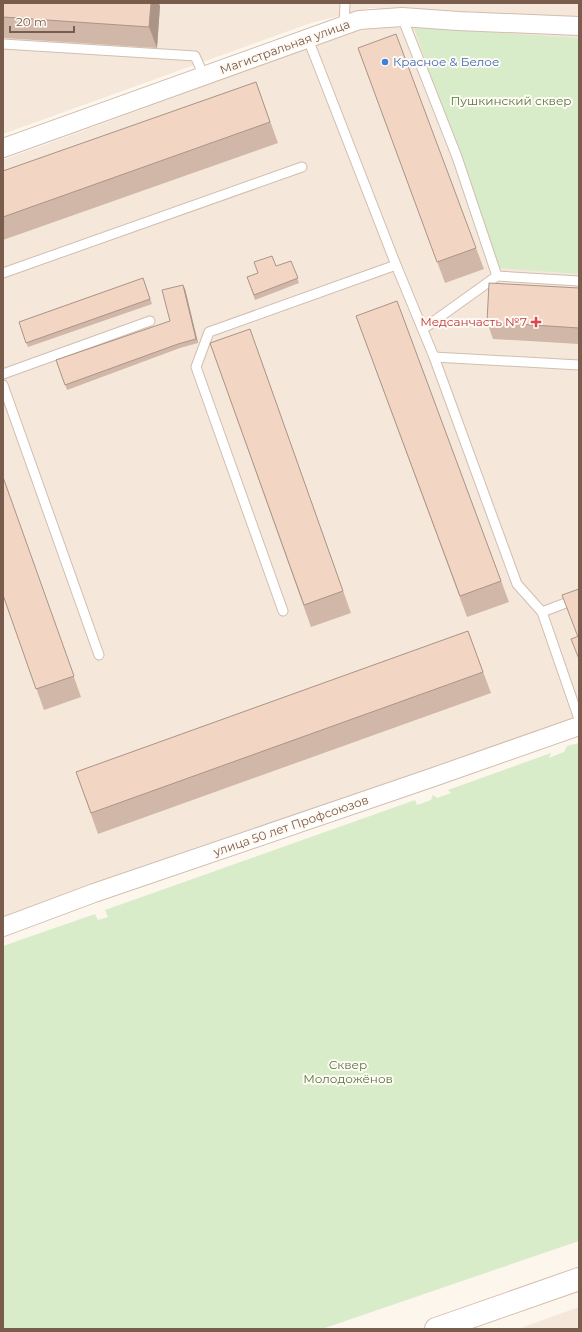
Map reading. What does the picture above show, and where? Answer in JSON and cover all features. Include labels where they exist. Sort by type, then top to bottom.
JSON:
[{"type":"main road","points":[[436,1329],[579,1279]]},
{"type":"street","name":"Магистральная улица","points":[[3,148],[359,20],[402,17],[579,26]]},
{"type":"street","name":"улица 50 лет Профсоюзов","points":[[3,927],[102,891],[579,726]]},
{"type":"lane","points":[[344,26],[345,3]]},
{"type":"lane","points":[[402,17],[457,157],[497,276]]},
{"type":"lane","points":[[308,39],[396,265],[434,357],[517,584],[542,612],[579,719]]},
{"type":"lane","points":[[3,44],[195,56],[204,76]]},
{"type":"lane","points":[[3,273],[302,167]]},
{"type":"lane","points":[[283,611],[196,367],[209,332],[396,265]]},
{"type":"lane","points":[[423,329],[497,276],[579,281]]},
{"type":"lane","points":[[3,374],[150,321]]},
{"type":"lane","points":[[434,357],[579,365]]},
{"type":"lane","points":[[3,385],[99,655]]},
{"type":"lane","points":[[542,612],[579,598]]},
{"type":"shaded area","points":[[3,3],[579,3],[579,18],[371,8],[311,23],[3,134]]},
{"type":"shaded area","points":[[387,24],[579,32],[579,717],[3,920],[3,160],[353,32]]},
{"type":"shaded area","points":[[579,1307],[579,1329],[518,1329]]},
{"type":"green space","name":"Пушкинский сквер","points":[[414,27],[579,38],[579,274],[496,268]]},
{"type":"green space","name":"Сквер Молодожёнов","points":[[579,743],[579,1241],[322,1329],[3,1329],[3,946],[95,914],[98,920],[108,917],[105,910],[415,800],[417,805],[431,800],[433,795],[437,798],[451,793],[448,790],[551,753],[549,758],[564,752],[567,746]]},
{"type":"building","points":[[3,3],[151,3],[149,27],[3,17]]},
{"type":"building","points":[[396,34],[476,248],[437,262],[358,48]]},
{"type":"building","points":[[256,82],[270,122],[3,217],[3,171]]},
{"type":"building","points":[[272,256],[276,266],[291,261],[298,278],[254,295],[247,277],[258,273],[254,262]]},
{"type":"building","points":[[143,278],[150,299],[26,343],[19,322]]},
{"type":"building","points":[[489,283],[579,288],[579,328],[487,322]]},
{"type":"building","points":[[183,285],[196,339],[178,344],[65,385],[56,360],[170,321],[162,290]]},
{"type":"building","points":[[397,301],[501,581],[460,596],[356,316]]},
{"type":"building","points":[[250,329],[343,591],[304,605],[210,343]]},
{"type":"building","points":[[3,477],[74,676],[36,689],[3,595]]},
{"type":"building","points":[[579,589],[579,636],[578,637],[562,595]]},
{"type":"building","points":[[468,631],[483,672],[91,813],[76,772]]},
{"type":"building","points":[[579,636],[579,659],[571,639]]},
{"type":"place","name":"Красное & Белое","points":[[385,62]]},
{"type":"place","name":"Медсанчасть №7","points":[[536,322]]}]
